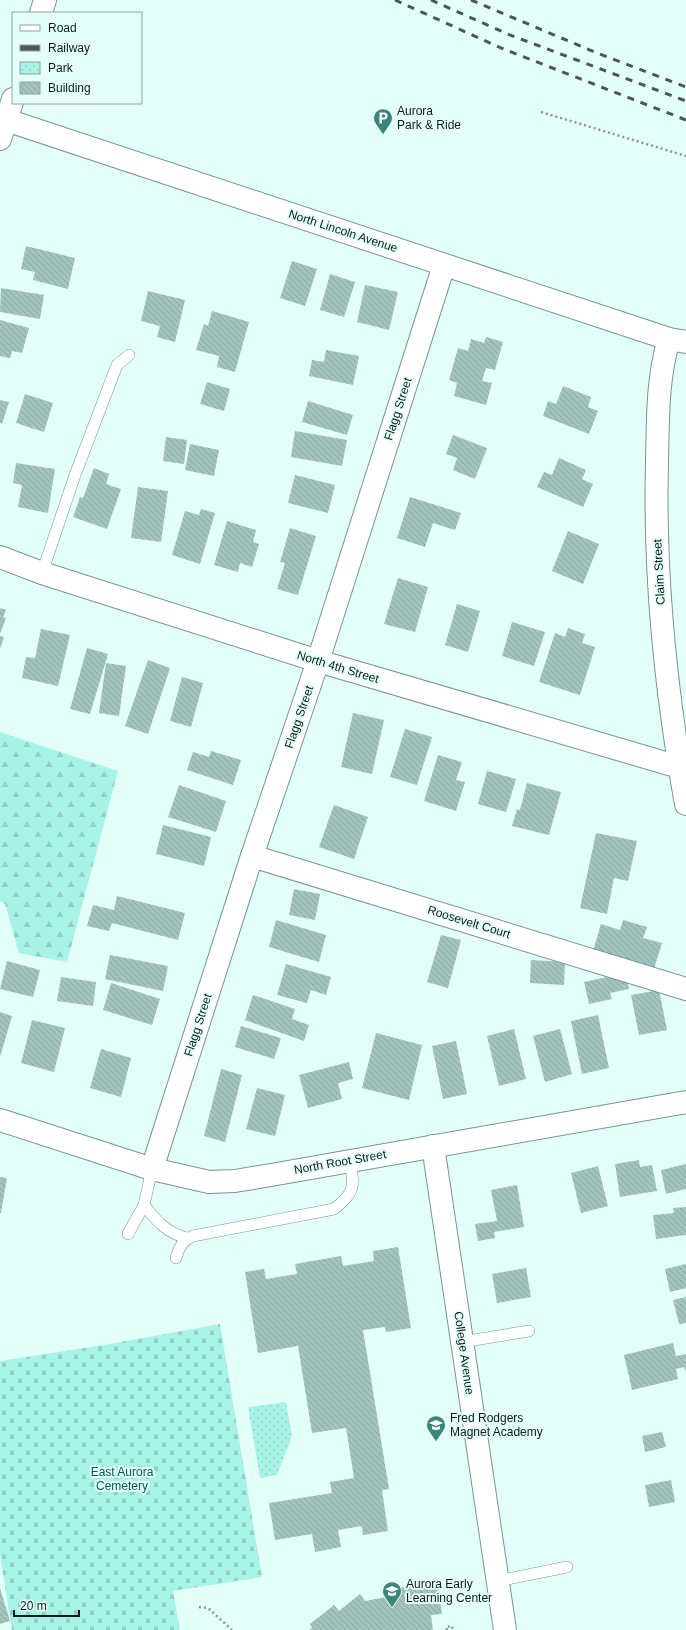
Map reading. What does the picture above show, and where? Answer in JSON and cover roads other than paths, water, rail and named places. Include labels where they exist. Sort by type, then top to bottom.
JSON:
[{"type":"street","points":[[41,12],[45,0]]},
{"type":"street","name":"North Lincoln Avenue","points":[[5,119],[444,265],[677,340]]},
{"type":"street","name":"Flagg Street","points":[[152,1169],[252,856],[318,661],[444,265]]},
{"type":"street","name":"Claim Street","points":[[677,340],[662,363],[658,414],[656,486],[658,566],[670,691],[679,766],[686,804]]},
{"type":"street","name":"North 4th Street","points":[[0,558],[42,573],[318,661],[679,766]]},
{"type":"street","name":"Roosevelt Court","points":[[252,856],[686,989]]},
{"type":"street","name":"North Root Street","points":[[0,1120],[152,1169],[209,1182],[215,1182],[235,1181],[271,1175],[686,1102]]},
{"type":"street","name":"College Avenue","points":[[433,1146],[505,1630]]},
{"type":"lane","points":[[42,573],[75,475],[117,364],[129,355]]},
{"type":"lane","points":[[144,1205],[162,1227],[178,1236],[187,1238],[201,1234],[334,1209],[342,1203],[352,1190],[353,1182],[350,1160]]},
{"type":"lane","points":[[128,1234],[144,1205],[152,1169]]},
{"type":"lane","points":[[176,1258],[179,1250],[187,1238]]},
{"type":"lane","points":[[462,1342],[528,1331]]},
{"type":"lane","points":[[497,1580],[567,1567]]},
{"type":"railway","points":[[395,0],[501,48],[686,120]]},
{"type":"railway","points":[[431,0],[510,35],[686,101]]},
{"type":"railway","points":[[471,0],[597,53],[686,87]]},
{"type":"place","name":"Aurora Park & Ride","points":[[383,135]]},
{"type":"place","name":"Fred Rodgers Magnet Academy","points":[[436,1442]]},
{"type":"place","name":"Aurora Early Learning Center","points":[[392,1608]]},
{"type":"park label","name":"East Aurora Cemetery","points":[[122,1479]]}]
